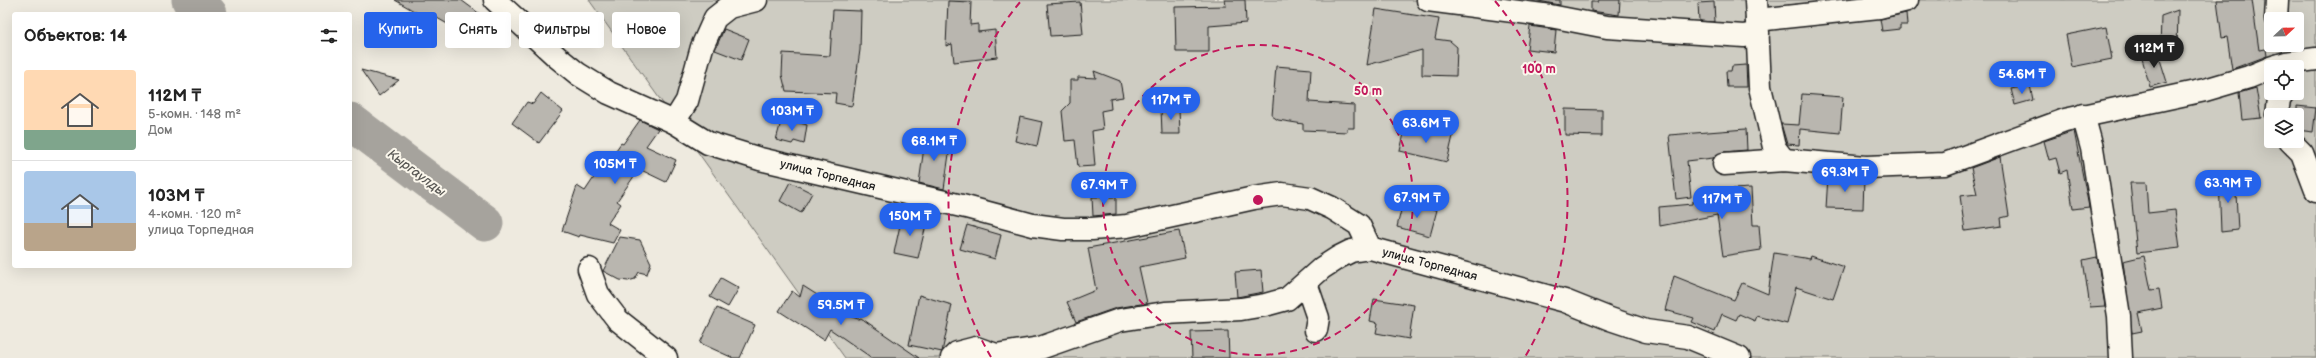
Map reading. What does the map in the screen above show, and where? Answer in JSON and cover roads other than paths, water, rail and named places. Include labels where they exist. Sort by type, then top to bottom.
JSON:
[{"type":"street","name":"улица Торпедная","points":[[495,0],[557,57],[578,74],[609,93],[674,122],[708,143],[760,159],[966,207],[1033,225],[1092,229],[1127,226],[1254,198],[1282,194],[1310,198],[1332,208],[1359,225],[1370,248],[1564,301],[1610,319],[1646,330],[1688,337],[1739,358]]},
{"type":"street","points":[[674,122],[687,101],[702,47],[715,18],[729,7],[756,0]]},
{"type":"street","points":[[1428,0],[1550,16],[1607,27],[1744,36],[1757,18],[1879,7],[1907,0]]},
{"type":"street","points":[[2276,0],[2276,12]]},
{"type":"street","points":[[1757,18],[1760,87],[1774,147],[1784,160]]},
{"type":"street","points":[[2298,60],[2316,58]]},
{"type":"street","points":[[1724,164],[1784,160],[1866,167],[1945,164],[2083,115],[2204,90],[2249,77],[2264,70]]},
{"type":"street","points":[[2083,115],[2092,148],[2119,316],[2121,358]]},
{"type":"street","points":[[2297,148],[2302,153],[2316,190]]},
{"type":"street","points":[[952,358],[957,353],[976,348],[996,355],[1040,348],[1120,320],[1165,313],[1241,309],[1265,305],[1287,299],[1339,257],[1351,251],[1370,248]]},
{"type":"street","points":[[590,269],[598,294],[618,320],[666,358]]},
{"type":"street","points":[[1306,283],[1320,324]]},
{"type":"waterway","name":"Кыргаулды","points":[[190,0],[206,12]]},
{"type":"waterway","name":"Кыргаулды","points":[[352,123],[485,223]]}]
